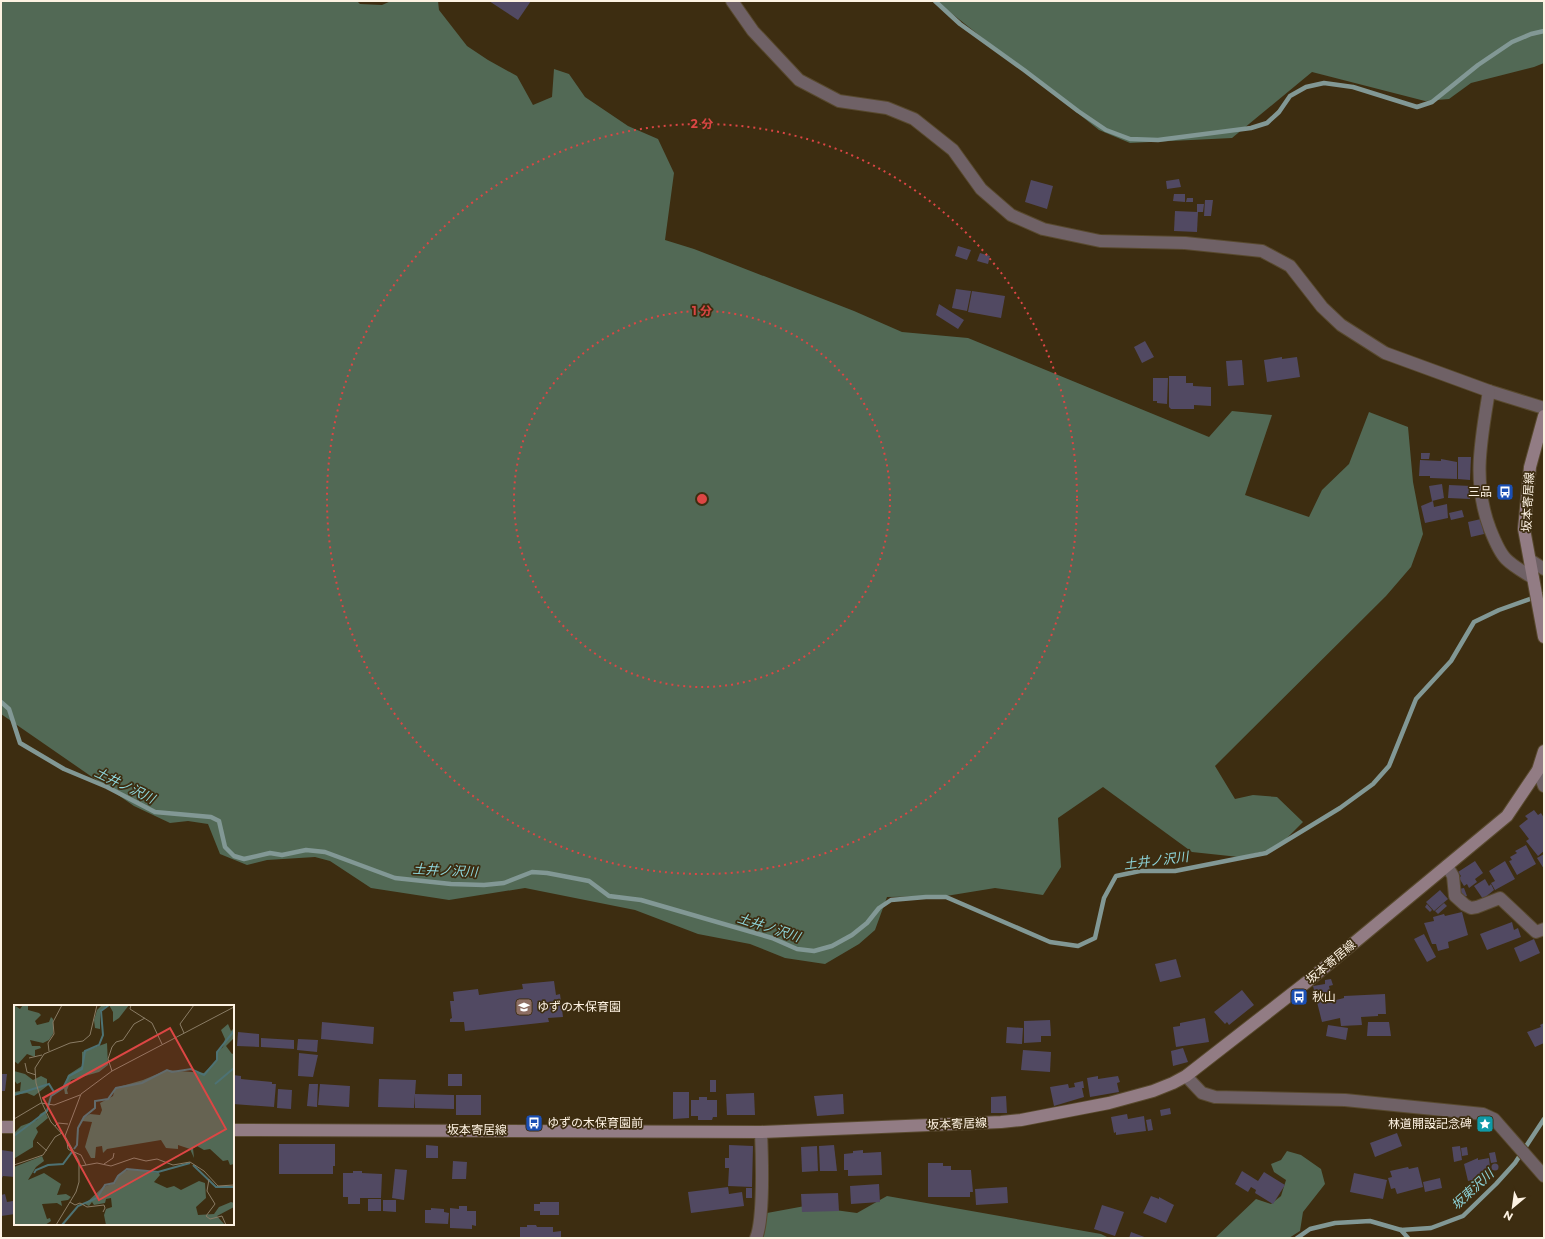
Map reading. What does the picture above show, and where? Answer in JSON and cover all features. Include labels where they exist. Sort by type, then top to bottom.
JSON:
[{"type":"main road","name":"坂本寄居線","points":[[1544,416],[1530,467],[1524,529],[1544,637]]},
{"type":"main road","name":"坂本寄居線","points":[[234,1130],[761,1132],[1021,1120],[1126,1099],[1173,1083],[1186,1076],[1308,982],[1507,816],[1538,770],[1544,751]]},
{"type":"main road","points":[[1,1127],[14,1127]]},
{"type":"street","points":[[732,1],[753,30],[799,80],[840,101],[887,108],[914,119],[953,150],[981,189],[1011,215],[1043,229],[1100,241],[1185,243],[1262,251],[1290,266],[1322,307],[1341,325],[1380,350],[1489,391],[1544,408]]},
{"type":"street","points":[[1489,391],[1480,445],[1479,484],[1483,510],[1493,536],[1505,558],[1516,568],[1533,578]]},
{"type":"street","points":[[1530,560],[1544,569]]},
{"type":"street","points":[[1538,770],[1544,786]]},
{"type":"street","points":[[1447,866],[1453,876],[1456,896],[1465,905],[1471,908],[1477,907],[1500,898],[1536,932],[1544,929]]},
{"type":"street","points":[[1186,1076],[1202,1094],[1215,1097],[1345,1100],[1483,1114],[1494,1119],[1544,1176]]},
{"type":"street","points":[[756,1238],[759,1231],[761,1132]]},
{"type":"green space","points":[[1,1],[357,1],[360,4],[382,5],[391,1],[438,1],[439,10],[467,46],[488,60],[517,76],[533,105],[552,97],[554,69],[569,74],[585,97],[628,126],[658,139],[674,173],[665,240],[694,249],[854,311],[902,332],[968,338],[1209,437],[1232,411],[1272,415],[1245,495],[1309,517],[1322,490],[1349,464],[1369,412],[1408,427],[1413,482],[1423,534],[1411,567],[1386,596],[1215,766],[1235,799],[1253,795],[1277,797],[1303,822],[1277,848],[1239,857],[1192,852],[1103,787],[1058,818],[1061,867],[1043,895],[995,888],[946,896],[887,897],[875,930],[859,944],[825,964],[785,958],[750,944],[698,934],[635,910],[525,888],[449,900],[371,888],[330,861],[315,857],[267,860],[247,865],[220,854],[208,824],[188,821],[170,823],[134,806],[1,714]]},
{"type":"green space","points":[[936,1],[1544,1],[1544,63],[1534,67],[1471,83],[1449,99],[1425,101],[1312,72],[1232,138],[1130,143],[1099,130]]},
{"type":"green space","points":[[1287,1151],[1301,1155],[1321,1169],[1325,1184],[1303,1212],[1300,1231],[1289,1238],[1215,1238],[1256,1199],[1271,1204],[1281,1196],[1286,1180],[1274,1172],[1271,1164],[1281,1160]]},
{"type":"green space","points":[[887,1196],[1101,1234],[1109,1238],[760,1238],[767,1213],[805,1206],[857,1213]]},
{"type":"building","points":[[489,1],[531,1],[518,20]]},
{"type":"building","points":[[1179,179],[1181,187],[1167,189],[1166,181]]},
{"type":"building","points":[[1031,180],[1053,186],[1047,209],[1025,202]]},
{"type":"building","points":[[1174,194],[1185,194],[1185,202],[1173,201]]},
{"type":"building","points":[[1187,198],[1193,198],[1193,202],[1186,202]]},
{"type":"building","points":[[1205,200],[1213,200],[1211,216],[1204,216]]},
{"type":"building","points":[[1197,204],[1204,204],[1203,212],[1197,212]]},
{"type":"building","points":[[1175,211],[1198,212],[1197,232],[1174,231]]},
{"type":"building","points":[[958,246],[971,250],[967,260],[955,256]]},
{"type":"building","points":[[980,253],[990,256],[988,264],[977,261]]},
{"type":"building","points":[[956,289],[971,291],[967,311],[952,308]]},
{"type":"building","points":[[972,291],[1005,296],[1001,318],[968,312]]},
{"type":"building","points":[[939,304],[964,320],[958,329],[936,315]]},
{"type":"building","points":[[1145,341],[1154,357],[1142,363],[1134,347]]},
{"type":"building","points":[[1282,357],[1282,359],[1297,357],[1300,377],[1267,382],[1264,360]]},
{"type":"building","points":[[1242,360],[1244,385],[1228,386],[1226,361]]},
{"type":"building","points":[[1169,376],[1186,376],[1186,383],[1193,383],[1193,386],[1211,387],[1211,406],[1194,405],[1194,409],[1171,409],[1169,407]]},
{"type":"building","points":[[1153,378],[1168,378],[1167,404],[1153,401]]},
{"type":"building","points":[[1421,453],[1430,453],[1429,459],[1421,459]]},
{"type":"building","points":[[1458,457],[1471,457],[1470,480],[1458,479]]},
{"type":"building","points":[[1441,459],[1457,462],[1457,479],[1419,476],[1420,460],[1441,461]]},
{"type":"building","points":[[1442,484],[1444,498],[1432,501],[1429,486]]},
{"type":"building","points":[[1449,485],[1471,486],[1470,499],[1448,498]]},
{"type":"building","points":[[1433,501],[1434,507],[1447,504],[1448,518],[1425,523],[1421,506]]},
{"type":"building","points":[[1462,510],[1464,517],[1451,520],[1449,513]]},
{"type":"building","points":[[1481,519],[1484,534],[1471,537],[1468,522]]},
{"type":"building","points":[[1534,810],[1538,815],[1541,813],[1544,818],[1544,851],[1538,856],[1526,841],[1529,839],[1519,826],[1528,819],[1525,816]]},
{"type":"building","points":[[1526,845],[1536,864],[1517,875],[1509,861],[1512,860],[1510,857],[1517,853],[1515,851]]},
{"type":"building","points":[[1544,854],[1544,869],[1537,858]]},
{"type":"building","points":[[1475,861],[1483,873],[1475,879],[1477,882],[1469,888],[1467,884],[1464,886],[1459,878],[1461,876],[1458,872]]},
{"type":"building","points":[[1505,861],[1515,879],[1495,890],[1491,883],[1495,881],[1489,871]]},
{"type":"building","points":[[1485,879],[1489,886],[1491,884],[1494,890],[1483,899],[1474,886]]},
{"type":"building","points":[[1464,888],[1467,896],[1462,898],[1459,889]]},
{"type":"building","points":[[1440,890],[1448,899],[1434,911],[1426,902]]},
{"type":"building","points":[[1444,903],[1447,906],[1438,914],[1435,911]]},
{"type":"building","points":[[1427,904],[1432,910],[1430,912],[1425,907]]},
{"type":"building","points":[[1462,912],[1468,935],[1448,942],[1449,948],[1438,951],[1436,944],[1432,944],[1424,923],[1434,921],[1433,917]]},
{"type":"building","points":[[1512,922],[1514,930],[1518,928],[1521,937],[1487,950],[1480,934]]},
{"type":"building","points":[[1424,934],[1436,957],[1427,962],[1414,939]]},
{"type":"building","points":[[1534,939],[1540,953],[1520,962],[1514,948]]},
{"type":"building","points":[[1176,959],[1181,977],[1160,982],[1155,964]]},
{"type":"building","points":[[1331,979],[1333,985],[1329,986],[1332,1001],[1344,998],[1344,996],[1385,994],[1386,1014],[1361,1017],[1362,1025],[1341,1026],[1340,1018],[1322,1022],[1313,986],[1325,984],[1325,980]]},
{"type":"building","points":[[554,981],[556,995],[560,994],[563,1017],[548,1018],[549,1022],[465,1031],[464,1022],[450,1022],[450,1019],[452,1018],[450,1001],[454,1001],[453,992],[478,989],[479,995],[523,989],[522,984]]},
{"type":"building","points":[[1242,990],[1254,1005],[1229,1025],[1227,1022],[1225,1024],[1214,1012]]},
{"type":"building","points":[[1205,1018],[1209,1042],[1176,1047],[1173,1027],[1180,1026],[1180,1023]]},
{"type":"building","points":[[1050,1020],[1051,1036],[1041,1036],[1041,1042],[1024,1043],[1024,1021]]},
{"type":"building","points":[[322,1022],[374,1027],[373,1044],[321,1039]]},
{"type":"building","points":[[1368,1022],[1389,1022],[1391,1036],[1367,1036]]},
{"type":"building","points":[[1544,1023],[1544,1043],[1535,1047],[1527,1032],[1541,1027],[1540,1025]]},
{"type":"building","points":[[1328,1025],[1348,1028],[1346,1040],[1326,1036]]},
{"type":"building","points":[[1007,1027],[1023,1028],[1022,1044],[1006,1043]]},
{"type":"building","points":[[238,1032],[259,1034],[259,1047],[237,1046]]},
{"type":"building","points":[[261,1038],[294,1040],[294,1049],[261,1047]]},
{"type":"building","points":[[298,1039],[318,1040],[317,1052],[297,1050]]},
{"type":"building","points":[[1183,1048],[1188,1062],[1173,1066],[1171,1051]]},
{"type":"building","points":[[1023,1050],[1051,1052],[1050,1072],[1021,1070]]},
{"type":"building","points":[[299,1053],[318,1055],[313,1077],[298,1076]]},
{"type":"building","points":[[1,1074],[7,1074],[5,1091],[1,1091]]},
{"type":"building","points":[[448,1074],[462,1074],[462,1086],[448,1086]]},
{"type":"building","points":[[234,1075],[241,1076],[241,1079],[272,1082],[272,1084],[276,1084],[274,1107],[234,1104]]},
{"type":"building","points":[[1098,1076],[1098,1079],[1118,1076],[1120,1082],[1117,1083],[1119,1092],[1090,1097],[1087,1078]]},
{"type":"building","points":[[379,1079],[416,1080],[414,1108],[378,1107]]},
{"type":"building","points":[[710,1080],[716,1080],[716,1092],[710,1092]]},
{"type":"building","points":[[1083,1081],[1084,1088],[1082,1088],[1084,1097],[1054,1106],[1050,1087],[1068,1084],[1069,1088],[1075,1087],[1074,1083]]},
{"type":"building","points":[[309,1084],[318,1084],[317,1107],[307,1106]]},
{"type":"building","points":[[320,1084],[350,1086],[349,1107],[318,1105]]},
{"type":"building","points":[[278,1089],[292,1090],[291,1109],[277,1108]]},
{"type":"building","points":[[673,1092],[689,1092],[689,1118],[673,1119]]},
{"type":"building","points":[[754,1093],[755,1115],[727,1115],[726,1094]]},
{"type":"building","points":[[415,1094],[454,1095],[454,1109],[415,1108]]},
{"type":"building","points":[[843,1094],[844,1114],[817,1116],[814,1096]]},
{"type":"building","points":[[456,1095],[481,1095],[481,1115],[456,1115]]},
{"type":"building","points":[[1006,1096],[1007,1113],[991,1113],[991,1097]]},
{"type":"building","points":[[699,1097],[707,1097],[707,1100],[717,1100],[717,1117],[713,1117],[712,1120],[698,1120],[698,1116],[691,1116],[691,1100],[699,1100]]},
{"type":"building","points":[[1170,1108],[1171,1114],[1161,1116],[1160,1110]]},
{"type":"building","points":[[1127,1114],[1128,1119],[1144,1116],[1146,1131],[1116,1135],[1116,1132],[1114,1133],[1111,1117]]},
{"type":"building","points":[[1151,1119],[1153,1130],[1148,1131],[1146,1120]]},
{"type":"building","points":[[1397,1133],[1402,1146],[1375,1157],[1370,1143]]},
{"type":"building","points":[[279,1144],[335,1144],[335,1166],[333,1166],[333,1174],[279,1174]]},
{"type":"building","points":[[426,1145],[438,1146],[438,1158],[426,1158]]},
{"type":"building","points":[[729,1145],[753,1146],[752,1187],[728,1186],[729,1168],[725,1168],[725,1158],[729,1158]]},
{"type":"building","points":[[834,1145],[837,1171],[820,1171],[819,1146]]},
{"type":"building","points":[[817,1146],[818,1171],[802,1172],[801,1147]]},
{"type":"building","points":[[1460,1146],[1462,1160],[1454,1162],[1452,1147]]},
{"type":"building","points":[[1467,1147],[1468,1155],[1462,1156],[1461,1148]]},
{"type":"building","points":[[1,1150],[14,1152],[14,1177],[3,1176],[1,1180]]},
{"type":"building","points":[[863,1150],[863,1153],[881,1152],[882,1175],[848,1176],[848,1170],[844,1170],[844,1154]]},
{"type":"building","points":[[1495,1152],[1497,1162],[1491,1163],[1489,1153]]},
{"type":"building","points":[[1478,1158],[1478,1160],[1489,1158],[1491,1176],[1468,1181],[1464,1164]]},
{"type":"building","points":[[453,1161],[467,1162],[466,1179],[452,1179]]},
{"type":"building","points":[[928,1163],[943,1163],[943,1166],[951,1166],[951,1170],[971,1170],[973,1192],[970,1192],[970,1197],[928,1197]]},
{"type":"building","points":[[1495,1164],[1498,1167],[1495,1170],[1492,1167]]},
{"type":"building","points":[[1408,1167],[1409,1169],[1418,1167],[1423,1187],[1397,1194],[1395,1188],[1391,1189],[1388,1178],[1392,1177],[1390,1171]]},
{"type":"building","points":[[395,1169],[407,1170],[404,1200],[392,1198]]},
{"type":"building","points":[[353,1171],[382,1174],[381,1198],[360,1198],[360,1204],[348,1204],[348,1197],[343,1197],[343,1173],[353,1173]]},
{"type":"building","points":[[1242,1171],[1258,1181],[1264,1172],[1285,1185],[1273,1204],[1255,1193],[1256,1190],[1251,1187],[1248,1192],[1235,1184]]},
{"type":"building","points":[[1354,1173],[1387,1180],[1383,1199],[1350,1192]]},
{"type":"building","points":[[1440,1178],[1442,1188],[1425,1192],[1423,1182]]},
{"type":"building","points":[[879,1184],[880,1202],[851,1204],[850,1186]]},
{"type":"building","points":[[728,1187],[729,1194],[742,1192],[744,1206],[691,1213],[688,1192]]},
{"type":"building","points":[[1007,1187],[1008,1203],[976,1205],[975,1189]]},
{"type":"building","points":[[746,1188],[752,1188],[752,1198],[746,1198]]},
{"type":"building","points":[[838,1193],[839,1211],[802,1212],[801,1194]]},
{"type":"building","points":[[5,1194],[7,1202],[13,1201],[14,1214],[1,1216],[1,1195]]},
{"type":"building","points":[[1151,1196],[1159,1199],[1159,1197],[1174,1205],[1166,1223],[1143,1213]]},
{"type":"building","points":[[368,1199],[381,1199],[381,1211],[368,1211]]},
{"type":"building","points":[[383,1200],[396,1200],[396,1212],[383,1211]]},
{"type":"building","points":[[540,1202],[559,1202],[559,1215],[540,1215],[540,1211],[534,1211],[534,1204],[540,1204]]},
{"type":"building","points":[[1102,1205],[1124,1212],[1115,1236],[1094,1229]]},
{"type":"building","points":[[459,1206],[467,1206],[467,1211],[476,1211],[476,1226],[472,1225],[472,1229],[450,1228],[450,1208],[459,1209]]},
{"type":"building","points":[[431,1208],[444,1209],[444,1212],[449,1213],[448,1224],[425,1223],[425,1210],[431,1210]]},
{"type":"building","points":[[527,1225],[536,1225],[537,1227],[553,1227],[553,1232],[561,1231],[561,1238],[520,1238],[520,1227],[527,1227]]},
{"type":"building","points":[[1131,1232],[1147,1238],[1129,1238]]},
{"type":"waterway","points":[[935,1],[960,24],[1078,111],[1106,130],[1130,139],[1158,140],[1251,128],[1267,123],[1279,112],[1290,96],[1306,87],[1324,83],[1353,87],[1417,107],[1432,102],[1478,65],[1512,42],[1531,34],[1544,31]]},
{"type":"waterway","name":"土井ノ沢川","points":[[1,702],[9,709],[20,743],[64,769],[107,787],[155,812],[211,817],[219,821],[225,847],[234,856],[244,859],[270,853],[282,855],[306,850],[325,852],[395,878],[451,884],[484,885],[504,883],[532,872],[547,873],[589,881],[609,896],[641,900],[772,938],[797,949],[814,951],[832,946],[852,935],[867,923],[879,908],[891,900],[946,897],[1050,942],[1078,946],[1095,938],[1104,898],[1116,876],[1140,871],[1175,871],[1266,853],[1340,808],[1373,784],[1389,766],[1416,699],[1451,661],[1474,622],[1499,610],[1544,594]]},
{"type":"waterway","name":"坂東沢川","points":[[1297,1238],[1310,1229],[1335,1223],[1370,1221],[1401,1230],[1431,1228],[1463,1216],[1515,1163],[1544,1119]]},
{"type":"waterway","points":[[1401,1230],[1408,1238]]},
{"type":"place","name":"三品","points":[[1505,492]]},
{"type":"place","name":"秋山","points":[[1299,997]]},
{"type":"place","name":"ゆずの木保育園","points":[[524,1007]]},
{"type":"place","name":"ゆずの木保育園前","points":[[534,1123]]},
{"type":"place","name":"林道開設記念碑","points":[[1485,1124]]}]
